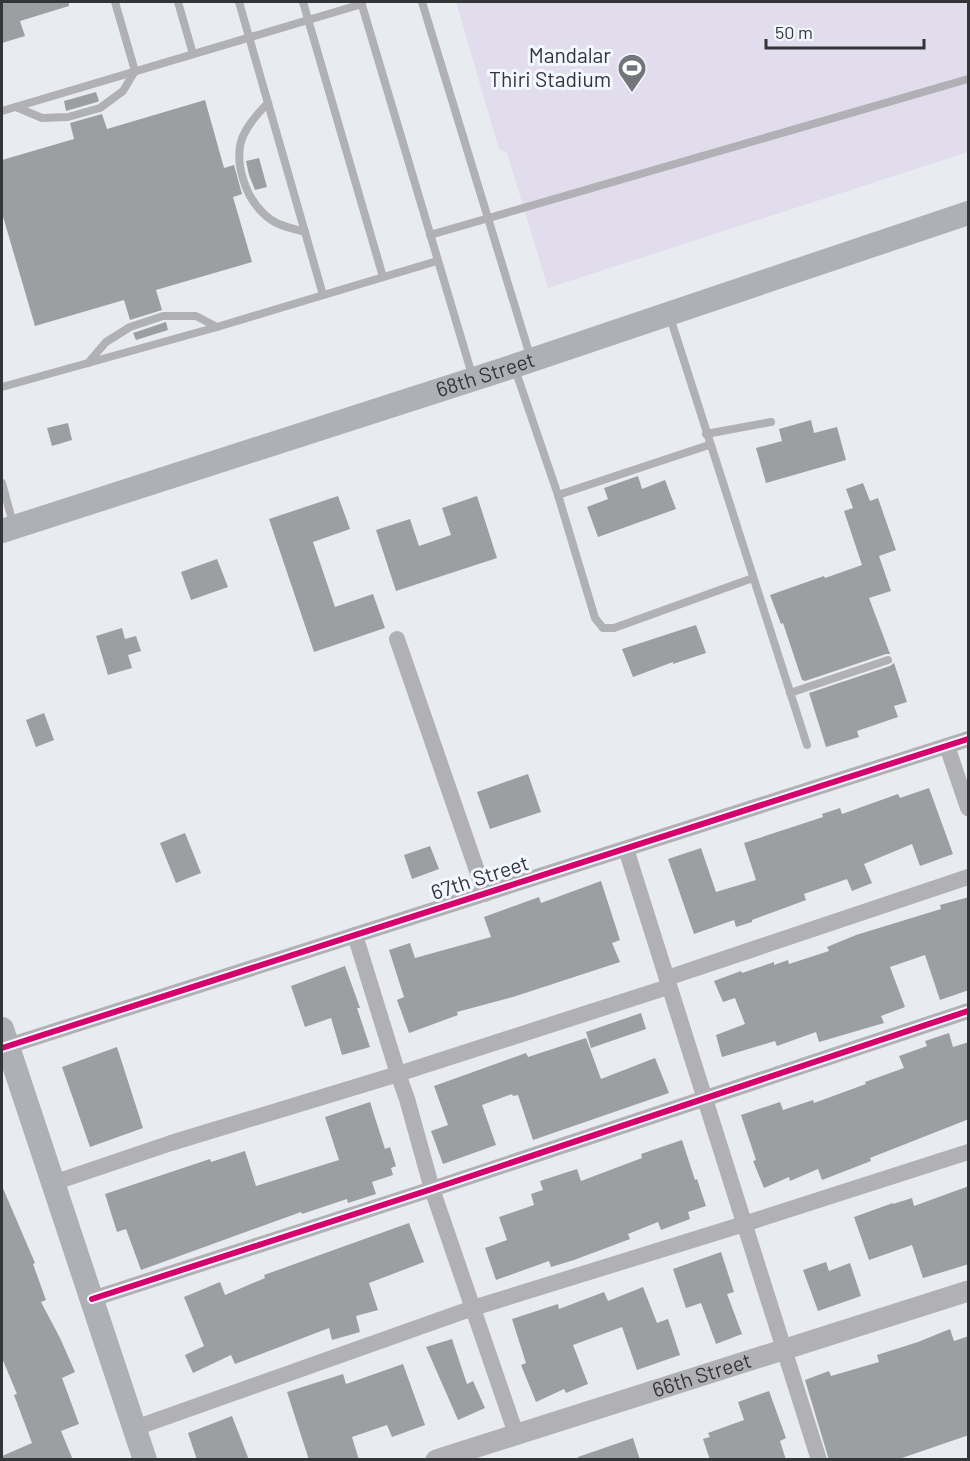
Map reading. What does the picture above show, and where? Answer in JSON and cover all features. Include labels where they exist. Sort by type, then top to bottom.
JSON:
[{"type":"main road","name":"68th Street","points":[[8,529],[523,363],[969,213]]},
{"type":"main road","points":[[3,1041],[145,1460]]},
{"type":"street","points":[[397,639],[485,894]]},
{"type":"street","name":"67th Street","points":[[3,1041],[355,935],[969,739]]},
{"type":"street","points":[[947,746],[969,808]]},
{"type":"street","points":[[626,849],[819,1460]]},
{"type":"street","points":[[53,1183],[171,1143],[398,1074],[969,877]]},
{"type":"street","points":[[355,935],[432,1189],[516,1434]]},
{"type":"street","points":[[92,1299],[969,1011]]},
{"type":"street","points":[[135,1428],[473,1308],[969,1152]]},
{"type":"street","name":"66th Street","points":[[436,1460],[969,1291]]},
{"type":"lane","points":[[16,107],[42,118],[68,117],[100,108],[123,91],[135,71],[115,2]]},
{"type":"lane","points":[[178,2],[193,54]]},
{"type":"lane","points":[[239,2],[323,295]]},
{"type":"lane","points":[[303,2],[383,277]]},
{"type":"lane","points":[[422,2],[487,218],[558,495],[595,618],[603,628],[614,628],[753,578]]},
{"type":"lane","points":[[2,111],[361,3],[473,379]]},
{"type":"lane","points":[[430,235],[969,79]]},
{"type":"lane","points":[[268,103],[253,119],[242,138],[239,159],[249,194],[263,214],[282,226],[305,232]]},
{"type":"lane","points":[[2,387],[217,327],[437,261]]},
{"type":"lane","points":[[668,313],[807,745]]},
{"type":"lane","points":[[88,363],[106,342],[130,327],[163,316],[196,316],[217,327]]},
{"type":"lane","points":[[706,434],[771,422]]},
{"type":"lane","points":[[558,495],[709,445]]},
{"type":"lane","points":[[2,483],[8,529]]},
{"type":"lane","points":[[790,693],[888,660]]},
{"type":"shaded area","points":[[456,2],[968,2],[968,152],[548,288],[507,153],[499,149]]},
{"type":"building","points":[[2,2],[69,2],[69,6],[20,21],[25,36],[2,43]]},
{"type":"building","points":[[96,92],[99,101],[66,111],[64,101]]},
{"type":"building","points":[[205,100],[224,168],[234,165],[242,194],[233,197],[252,262],[156,290],[162,310],[130,320],[124,300],[35,326],[2,213],[2,160],[74,139],[70,123],[102,114],[107,129]]},
{"type":"building","points":[[259,158],[267,187],[255,190],[246,161]]},
{"type":"building","points":[[166,322],[168,330],[136,340],[133,333]]},
{"type":"building","points":[[811,420],[814,433],[837,427],[846,460],[766,483],[756,448],[782,441],[779,429]]},
{"type":"building","points":[[68,423],[72,440],[52,446],[47,428]]},
{"type":"building","points":[[638,476],[642,489],[665,480],[676,509],[598,537],[587,507],[608,499],[604,488]]},
{"type":"building","points":[[863,483],[870,501],[878,498],[896,550],[879,556],[891,591],[869,598],[890,654],[805,681],[802,680],[783,623],[781,624],[770,595],[862,565],[844,511],[853,508],[846,489]]},
{"type":"building","points":[[338,496],[350,529],[313,542],[335,607],[373,594],[385,628],[314,652],[269,519]]},
{"type":"building","points":[[477,496],[497,558],[396,591],[376,530],[410,519],[419,546],[451,535],[442,508]]},
{"type":"building","points":[[217,559],[228,587],[191,600],[181,572]]},
{"type":"building","points":[[696,625],[706,653],[633,677],[622,649]]},
{"type":"building","points":[[122,628],[125,639],[136,636],[141,651],[128,655],[132,668],[108,675],[96,636]]},
{"type":"building","points":[[894,663],[907,702],[894,706],[898,717],[857,731],[859,737],[826,747],[809,693]]},
{"type":"building","points":[[44,713],[54,740],[36,747],[26,720]]},
{"type":"building","points":[[528,774],[541,812],[490,829],[477,792]]},
{"type":"building","points":[[929,788],[953,854],[920,866],[912,844],[864,864],[872,883],[852,891],[847,879],[804,894],[806,900],[752,920],[752,922],[736,927],[734,920],[694,934],[668,859],[701,848],[716,892],[756,880],[744,843],[823,817],[822,814],[840,808],[842,814],[898,794],[900,798]]},
{"type":"building","points":[[185,833],[201,873],[176,883],[160,843]]},
{"type":"building","points":[[430,846],[439,869],[412,879],[404,855]]},
{"type":"building","points":[[601,881],[620,940],[612,943],[620,962],[513,997],[457,1012],[458,1015],[409,1033],[397,1000],[404,997],[389,950],[410,943],[415,958],[491,937],[484,917],[539,897],[541,903]]},
{"type":"building","points":[[969,897],[969,990],[940,1000],[925,955],[890,967],[905,1007],[881,1016],[884,1023],[819,1042],[816,1032],[777,1046],[775,1041],[722,1057],[716,1035],[745,1024],[735,998],[723,1002],[714,981],[774,962],[774,965],[788,960],[789,964],[829,951],[827,947],[856,935],[941,909],[940,905]]},
{"type":"building","points":[[345,966],[360,1008],[357,1008],[370,1047],[342,1055],[331,1018],[305,1027],[291,986]]},
{"type":"building","points":[[641,1013],[646,1029],[591,1048],[586,1032]]},
{"type":"building","points":[[949,1033],[953,1047],[969,1042],[969,1119],[870,1158],[871,1161],[822,1180],[818,1169],[790,1181],[789,1177],[764,1188],[753,1161],[756,1160],[741,1115],[780,1102],[783,1110],[813,1100],[814,1103],[866,1084],[865,1082],[904,1068],[899,1056],[927,1046],[925,1041]]},
{"type":"building","points":[[586,1038],[601,1079],[655,1058],[669,1093],[533,1140],[518,1095],[513,1096],[512,1094],[482,1105],[496,1145],[443,1164],[431,1131],[448,1125],[434,1086],[526,1053],[528,1057]]},
{"type":"building","points":[[117,1047],[143,1128],[90,1147],[62,1067]]},
{"type":"building","points":[[370,1102],[385,1149],[390,1147],[396,1166],[391,1168],[393,1175],[372,1182],[376,1194],[348,1203],[347,1199],[302,1214],[301,1212],[141,1270],[126,1229],[117,1232],[105,1194],[210,1159],[211,1162],[245,1151],[256,1186],[339,1160],[325,1117]]},
{"type":"building","points":[[682,1140],[706,1206],[688,1212],[690,1219],[661,1230],[658,1222],[628,1234],[630,1239],[574,1260],[551,1267],[549,1261],[496,1280],[485,1248],[507,1240],[499,1217],[534,1205],[531,1194],[543,1190],[540,1181],[577,1169],[581,1181],[642,1158],[641,1154]]},
{"type":"building","points":[[2,1186],[35,1263],[33,1264],[46,1300],[41,1302],[75,1372],[62,1378],[79,1424],[61,1431],[73,1460],[2,1460],[2,1456],[32,1443],[14,1395],[17,1394],[2,1358]]},
{"type":"building","points":[[969,1186],[969,1264],[923,1278],[912,1245],[869,1260],[854,1217],[912,1198],[914,1206]]},
{"type":"building","points":[[409,1223],[424,1262],[369,1283],[378,1310],[356,1316],[360,1332],[332,1340],[329,1328],[235,1364],[231,1355],[193,1373],[185,1355],[204,1346],[184,1297],[220,1282],[225,1295],[265,1278],[264,1275]]},
{"type":"building","points":[[721,1252],[734,1292],[727,1294],[742,1334],[716,1344],[701,1303],[686,1308],[673,1269]]},
{"type":"building","points":[[826,1262],[829,1271],[850,1263],[861,1296],[818,1311],[803,1270]]},
{"type":"building","points":[[643,1287],[657,1323],[668,1319],[680,1355],[637,1370],[622,1327],[573,1345],[588,1384],[566,1393],[564,1389],[536,1402],[521,1365],[526,1363],[512,1319],[558,1304],[559,1309],[604,1292],[608,1301]]},
{"type":"building","points":[[950,1329],[954,1341],[969,1336],[969,1435],[896,1460],[829,1460],[805,1380],[829,1371],[831,1376],[879,1362],[877,1355]]},
{"type":"building","points":[[452,1339],[467,1384],[473,1381],[485,1408],[458,1420],[426,1347]]},
{"type":"building","points":[[403,1364],[425,1425],[392,1437],[387,1425],[352,1437],[359,1460],[309,1460],[287,1392],[343,1374],[346,1384]]},
{"type":"building","points":[[769,1391],[786,1438],[780,1441],[786,1460],[710,1460],[703,1439],[710,1437],[708,1433],[744,1420],[738,1402]]},
{"type":"building","points":[[232,1416],[249,1460],[197,1460],[188,1433]]},
{"type":"building","points":[[633,1438],[640,1460],[578,1460],[578,1457]]},
{"type":"cycle path","points":[[2,1048],[968,739]]},
{"type":"cycle path","points":[[92,1299],[968,1011]]},
{"type":"place","name":"Mandalar Thiri Stadium","points":[[632,94]]}]
